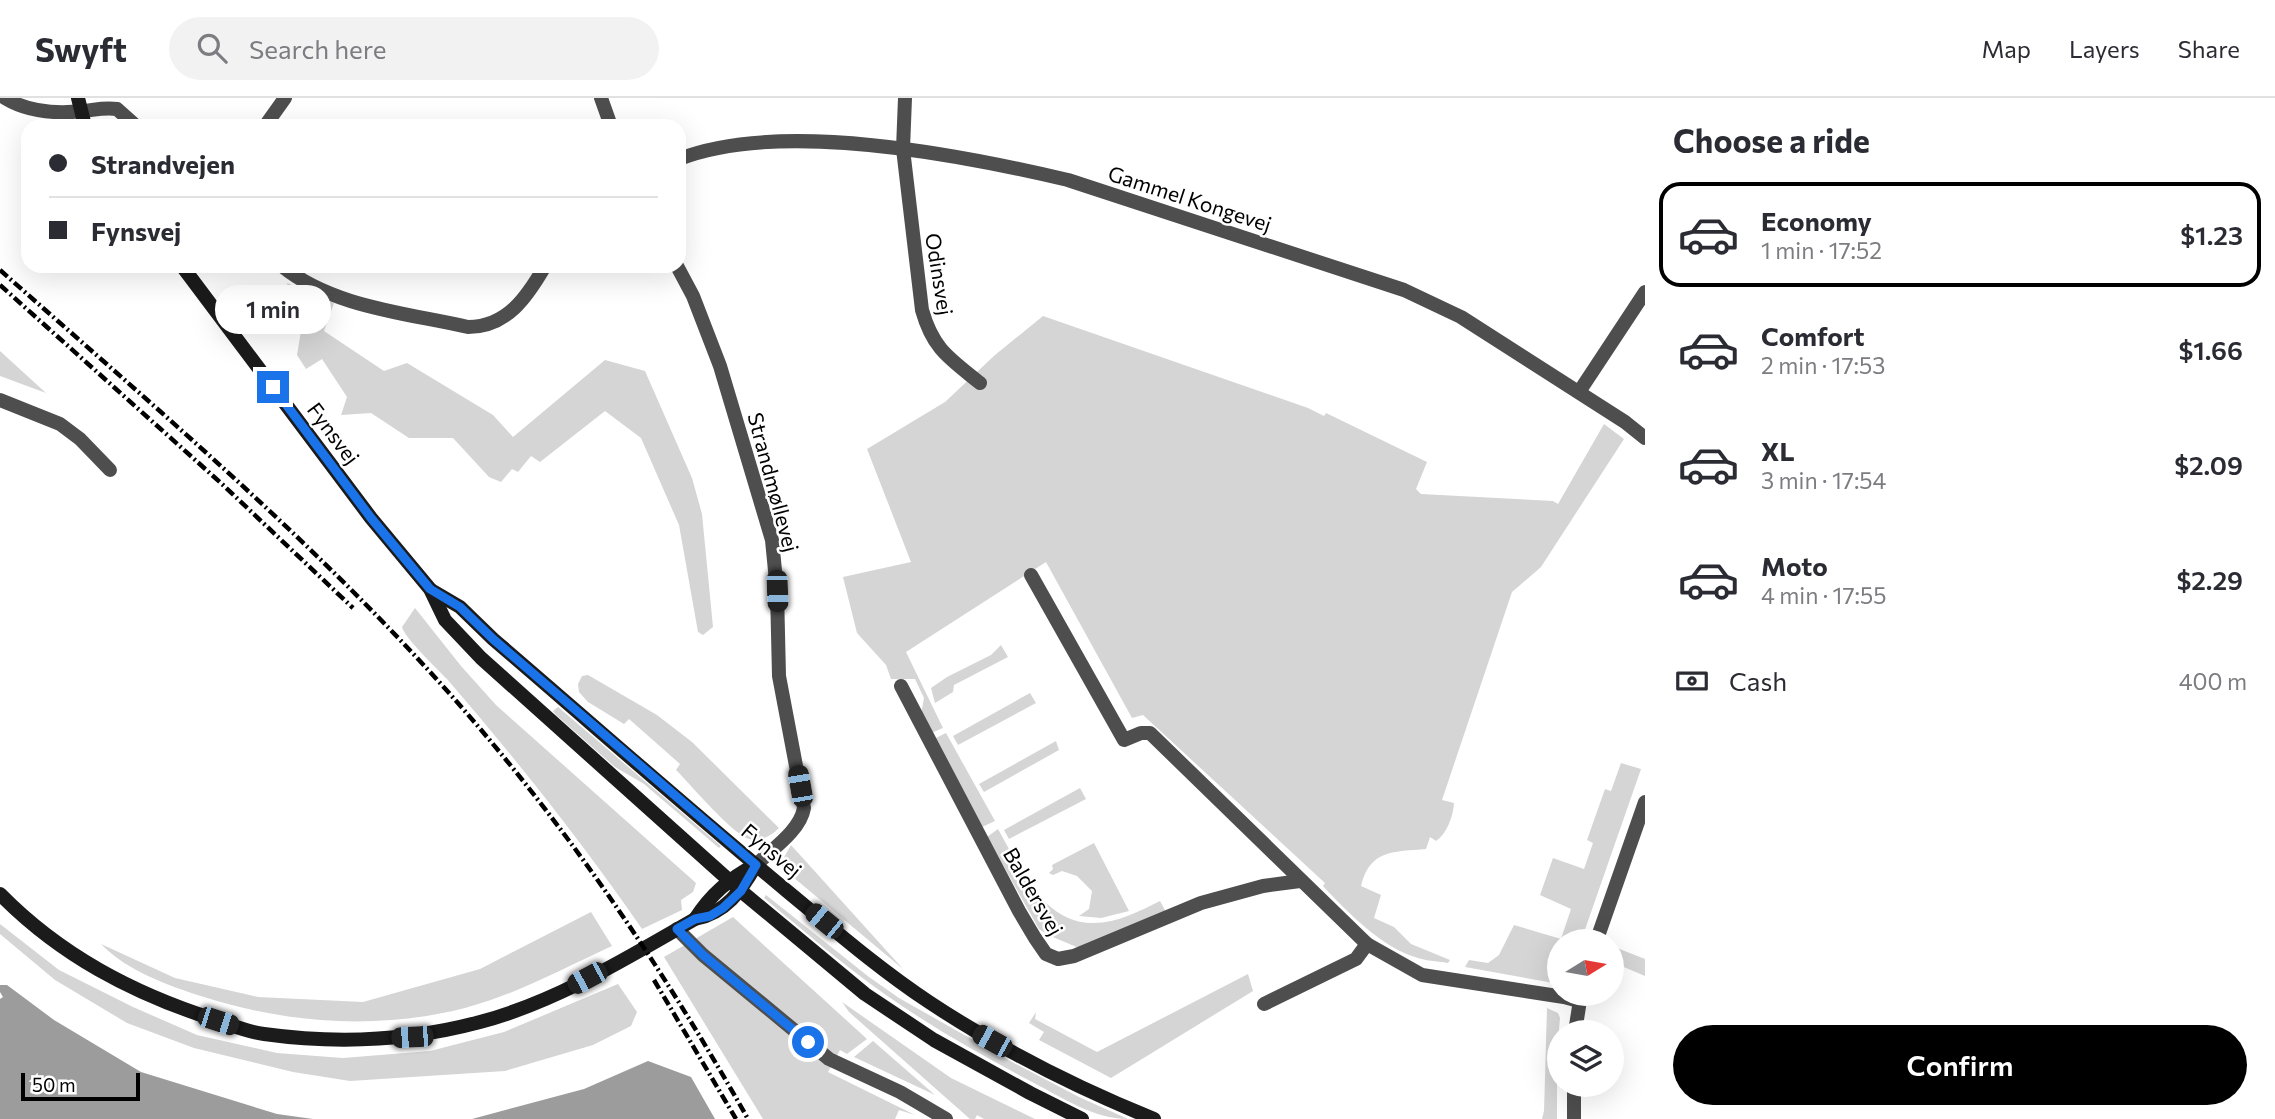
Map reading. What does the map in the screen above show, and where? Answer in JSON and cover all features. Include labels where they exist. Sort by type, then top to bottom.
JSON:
[{"type":"main road","name":"Fynsvej","points":[[187,273],[371,518],[430,589],[445,620],[481,658],[741,891],[865,994],[934,1040],[1082,1119]]},
{"type":"main road","name":"Fynsvej","points":[[430,589],[460,607],[493,639],[756,865],[926,1001],[1027,1061],[1096,1095],[1154,1119]]},
{"type":"main road","points":[[695,919],[706,902],[729,880],[756,865]]},
{"type":"main road","points":[[0,894],[43,934],[90,966],[175,1007],[261,1034],[341,1040],[412,1037],[480,1022],[528,1006],[568,988],[695,919],[710,916],[723,908],[741,891],[756,865]]},
{"type":"street","points":[[5,98],[37,111],[117,109],[128,119]]},
{"type":"street","points":[[270,119],[285,98]]},
{"type":"street","points":[[601,98],[608,119]]},
{"type":"street","name":"Odinsvej","points":[[905,98],[903,149],[922,310],[929,334],[943,353],[980,383]]},
{"type":"street","name":"Gammel Kongevej","points":[[686,156],[744,144],[804,141],[903,149],[1022,169],[1068,180],[1404,290],[1461,317],[1625,422],[1645,438]]},
{"type":"street","points":[[290,273],[330,293],[362,303],[468,327],[484,327],[512,312],[540,273]]},
{"type":"street","name":"Strandmøllevej","points":[[681,273],[693,296],[720,366],[772,540],[777,591],[779,676],[804,808],[802,818],[756,865]]},
{"type":"street","points":[[1579,392],[1645,292]]},
{"type":"street","points":[[0,400],[60,424],[80,439],[110,470]]},
{"type":"street","points":[[1031,575],[1124,740],[1141,733],[1150,733],[1367,944],[1422,975],[1547,994]]},
{"type":"street","name":"Baldersvej","points":[[901,687],[1019,911],[1046,954],[1058,958],[1074,956],[1201,903],[1263,886],[1300,881]]},
{"type":"street","points":[[1601,929],[1645,802]]},
{"type":"street","points":[[677,929],[703,955],[829,1059],[900,1092],[946,1119]]},
{"type":"street","points":[[1264,1004],[1356,959],[1367,944]]},
{"type":"street","points":[[1574,1097],[1574,1119]]},
{"type":"shaded area","points":[[287,283],[334,303],[324,331],[384,371],[407,363],[493,415],[513,437],[605,360],[645,371],[692,478],[702,514],[713,627],[703,635],[698,632],[679,525],[641,438],[605,411],[540,462],[531,456],[518,472],[512,469],[501,482],[489,477],[453,438],[409,438],[371,413],[341,415],[347,397],[322,359],[306,369],[297,355],[301,331]]},
{"type":"shaded area","points":[[1043,316],[1308,408],[1324,416],[1326,413],[1427,462],[1416,489],[1421,494],[1553,501],[1558,504],[1604,424],[1624,439],[1541,567],[1512,592],[1442,800],[1454,803],[1446,829],[1436,841],[1430,837],[1426,849],[1385,855],[1370,865],[1365,874],[1361,886],[1381,895],[1374,918],[1394,927],[1411,944],[1450,960],[1448,963],[1415,957],[1378,937],[1332,896],[1323,886],[1325,883],[1143,715],[1132,718],[1046,562],[906,652],[943,728],[929,734],[921,714],[924,698],[915,679],[891,679],[886,665],[857,633],[843,577],[911,562],[867,449],[945,402],[995,355]]},
{"type":"shaded area","points":[[0,351],[46,393],[0,376]]},
{"type":"shaded area","points":[[415,608],[496,705],[696,883],[693,892],[681,900],[682,910],[642,929],[596,864],[523,770],[447,679],[408,638],[402,627]]},
{"type":"shaded area","points":[[1001,645],[1008,657],[954,685],[953,692],[935,703],[931,688],[991,655]]},
{"type":"shaded area","points":[[588,675],[657,715],[692,742],[779,828],[766,838],[753,840],[732,828],[676,770],[680,764],[629,719],[624,724],[588,702],[579,692],[578,684],[582,676]]},
{"type":"shaded area","points":[[1030,693],[1036,703],[958,745],[953,736]]},
{"type":"shaded area","points":[[558,707],[721,846],[719,848],[644,784],[615,767],[556,715],[553,711]]},
{"type":"shaded area","points":[[946,733],[995,821],[980,828],[932,740]]},
{"type":"shaded area","points":[[1056,741],[1059,750],[984,792],[979,784]]},
{"type":"shaded area","points":[[1621,763],[1641,769],[1585,929],[1564,929],[1571,909],[1540,895],[1553,858],[1584,869],[1593,843],[1587,840],[1605,789],[1611,791]]},
{"type":"shaded area","points":[[1080,788],[1086,799],[1009,839],[1004,830]]},
{"type":"shaded area","points":[[998,829],[1024,875],[1060,914],[1076,921],[1111,921],[1160,901],[1166,912],[1079,948],[1048,935],[1039,929],[987,837]]},
{"type":"shaded area","points":[[1094,843],[1129,911],[1101,918],[1079,916],[1089,909],[1092,891],[1077,876],[1062,871],[1053,875],[1049,873],[1053,869],[1052,865]]},
{"type":"shaded area","points":[[791,845],[903,969],[787,872],[782,861]]},
{"type":"shaded area","points":[[766,895],[899,998],[1012,1062],[1128,1119],[1115,1118],[1079,1107],[940,1030],[854,972],[764,898]]},
{"type":"shaded area","points":[[591,912],[612,946],[503,996],[465,1008],[399,1019],[334,1021],[236,1006],[163,983],[123,962],[101,944],[175,978],[258,997],[363,1002],[480,969]]},
{"type":"shaded area","points":[[733,917],[867,1039],[847,1054],[840,1050],[828,1072],[915,1115],[899,1110],[895,1119],[763,1119],[664,957]]},
{"type":"shaded area","points":[[0,924],[59,970],[133,1007],[197,1035],[277,1053],[343,1058],[430,1051],[504,1032],[618,984],[637,1012],[631,1026],[593,1045],[505,1071],[350,1081],[293,1072],[194,1048],[127,1023],[55,980],[0,934]]},
{"type":"shaded area","points":[[1514,925],[1547,935],[1547,982],[1465,967],[1469,960],[1488,963],[1499,955]]},
{"type":"shaded area","points":[[1624,951],[1645,959],[1645,976],[1624,967]]},
{"type":"shaded area","points":[[1248,974],[1253,991],[1111,1078],[1039,1040],[1044,1032],[1029,1023],[1036,1012],[1035,1019],[1097,1052]]},
{"type":"shaded area","points":[[0,985],[7,985],[54,1020],[141,1072],[277,1114],[313,1119],[0,1119],[0,999],[3,997]]},
{"type":"shaded area","points":[[842,1002],[951,1078],[1035,1119],[984,1119],[977,1115],[975,1119],[970,1119],[849,1012]]},
{"type":"shaded area","points":[[1547,1008],[1558,1013],[1560,1018],[1547,1020],[1547,1097],[1557,1097],[1557,1119],[1542,1119]]},
{"type":"shaded area","points":[[873,1041],[935,1095],[854,1057]]},
{"type":"shaded area","points":[[648,1061],[691,1077],[715,1119],[472,1119],[584,1089]]},
{"type":"railway","points":[[0,270],[267,508],[369,608],[467,713],[556,823],[597,880],[675,997],[748,1119]]},
{"type":"railway","points":[[0,285],[222,484],[353,608]]},
{"type":"railway","points":[[654,980],[736,1119]]},
{"type":"route","points":[[273,387],[371,518],[430,589],[460,607],[493,639],[756,865],[741,891],[723,908],[677,929],[703,955],[808,1042]]}]
